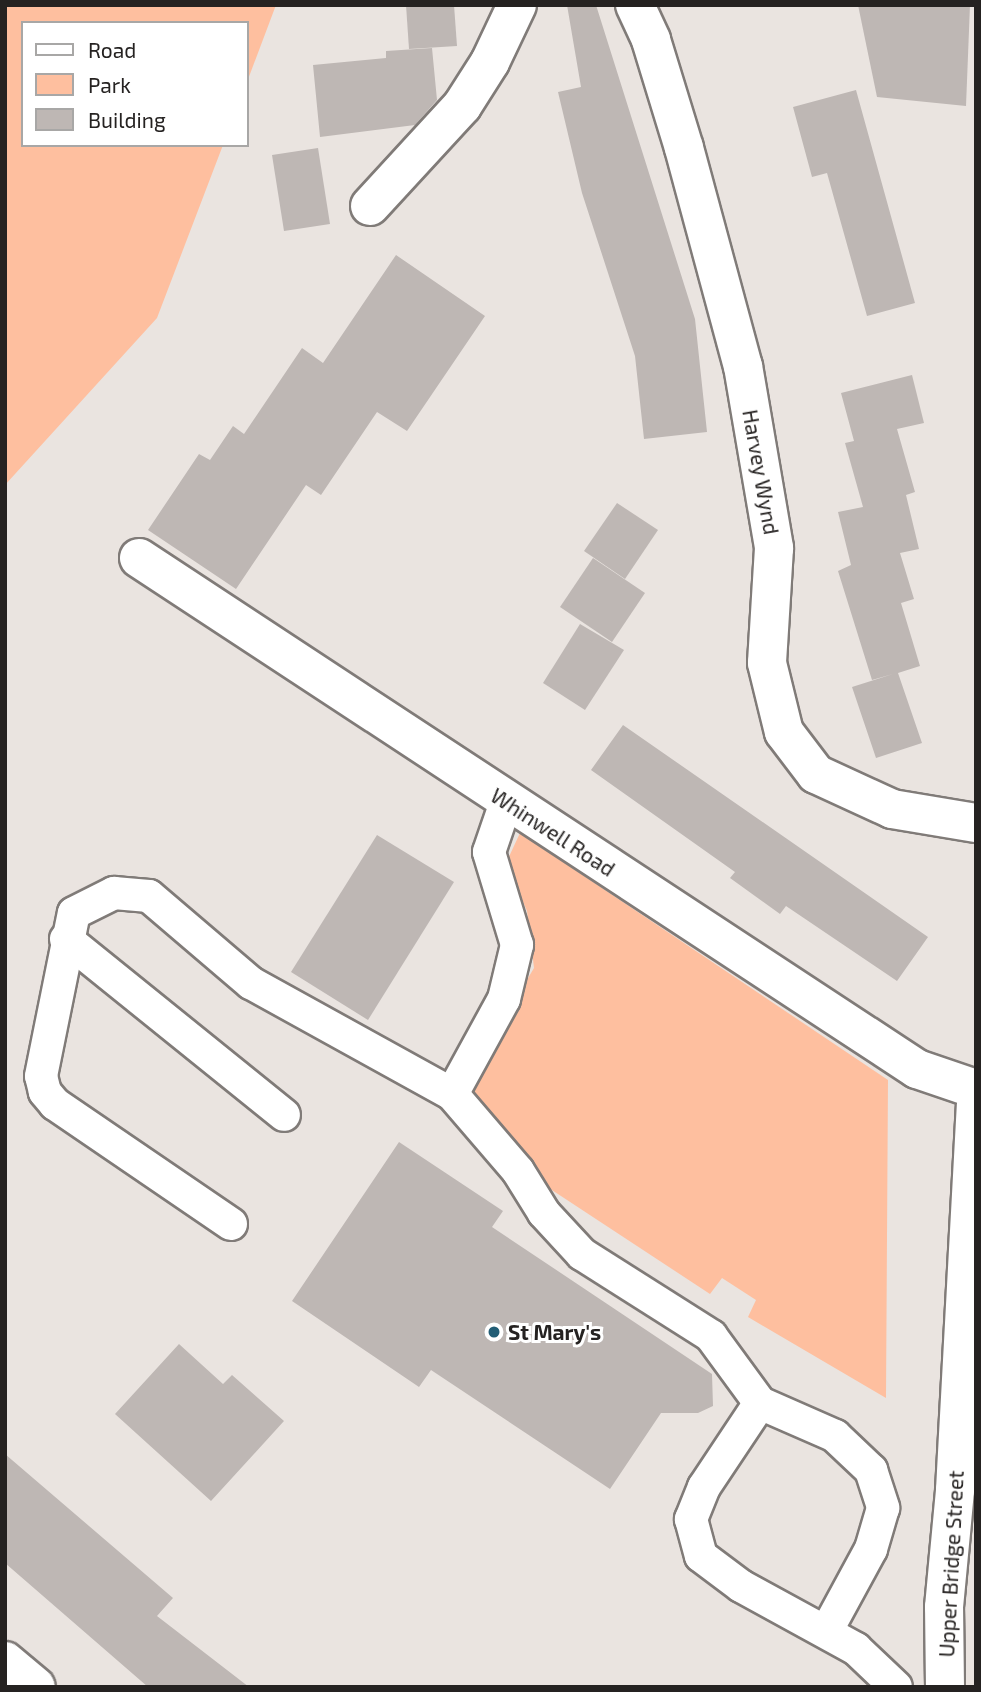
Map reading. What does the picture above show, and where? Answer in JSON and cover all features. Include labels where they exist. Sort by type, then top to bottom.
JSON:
[{"type":"street","points":[[370,206],[462,106],[490,62],[517,5]]},
{"type":"street","name":"Harvey Wynd","points":[[635,5],[651,40],[680,136],[743,366],[774,548],[766,663],[784,732],[816,774],[892,809],[976,823]]},
{"type":"street","name":"Whinwell Road","points":[[139,558],[506,802],[917,1069],[976,1089]]},
{"type":"street","name":"Upper Bridge Street","points":[[945,1687],[944,1607],[966,1492],[976,1106]]},
{"type":"street","points":[[5,1661],[36,1687]]},
{"type":"lane","points":[[452,1094],[503,999],[517,945],[489,852],[506,802]]},
{"type":"lane","points":[[231,1223],[55,1104],[45,1092],[41,1076],[66,939],[74,913],[114,893],[149,896],[251,983],[452,1094],[518,1171],[544,1213],[582,1254],[711,1336],[760,1403],[835,1436],[871,1470],[883,1508],[871,1549],[826,1632]]},
{"type":"lane","points":[[66,939],[284,1115]]},
{"type":"lane","points":[[760,1403],[700,1498],[691,1520],[701,1556],[741,1586],[856,1649],[896,1687]]},
{"type":"green space","points":[[5,5],[276,5],[248,79],[248,21],[21,21],[21,147],[222,147],[157,318],[5,485]]},
{"type":"green space","points":[[520,833],[888,1080],[886,1398],[748,1317],[756,1300],[722,1278],[710,1294],[526,1173],[466,1091],[475,1067],[534,968],[527,911],[506,863]]},
{"type":"building","points":[[406,5],[454,5],[457,46],[409,49]]},
{"type":"building","points":[[567,5],[596,5],[695,319],[707,432],[644,439],[635,356],[582,193],[558,92],[581,87]]},
{"type":"building","points":[[858,5],[970,5],[966,106],[877,97]]},
{"type":"building","points":[[432,48],[437,100],[415,125],[320,137],[313,65],[386,58],[386,51]]},
{"type":"building","points":[[856,90],[915,303],[867,316],[827,173],[812,177],[793,107]]},
{"type":"building","points":[[318,148],[330,224],[284,231],[272,155]]},
{"type":"building","points":[[396,255],[485,316],[407,431],[377,412],[321,495],[306,485],[236,589],[148,530],[199,454],[210,460],[233,426],[244,434],[302,348],[323,363]]},
{"type":"building","points":[[912,375],[924,423],[897,429],[915,492],[906,495],[919,549],[900,553],[914,599],[901,603],[920,666],[898,673],[922,743],[876,758],[852,687],[893,674],[872,680],[838,571],[851,565],[838,512],[863,507],[845,443],[854,441],[841,393]]},
{"type":"building","points":[[617,503],[658,530],[625,579],[584,551]]},
{"type":"building","points":[[593,558],[645,593],[612,642],[560,607]]},
{"type":"building","points":[[580,624],[624,650],[585,710],[543,683]]},
{"type":"building","points":[[623,725],[928,937],[897,981],[786,906],[780,914],[730,878],[735,872],[591,770]]},
{"type":"building","points":[[377,835],[454,882],[368,1020],[291,972]]},
{"type":"building","name":"St Mary's","points":[[399,1142],[503,1211],[492,1227],[712,1374],[713,1406],[698,1413],[661,1413],[610,1489],[431,1370],[419,1387],[292,1301]]},
{"type":"building","points":[[179,1344],[223,1384],[232,1375],[284,1421],[211,1501],[115,1414]]},
{"type":"building","points":[[5,1454],[173,1598],[157,1616],[249,1687],[148,1687],[5,1563]]},
{"type":"place","name":"St Mary's","points":[[494,1332]]}]
